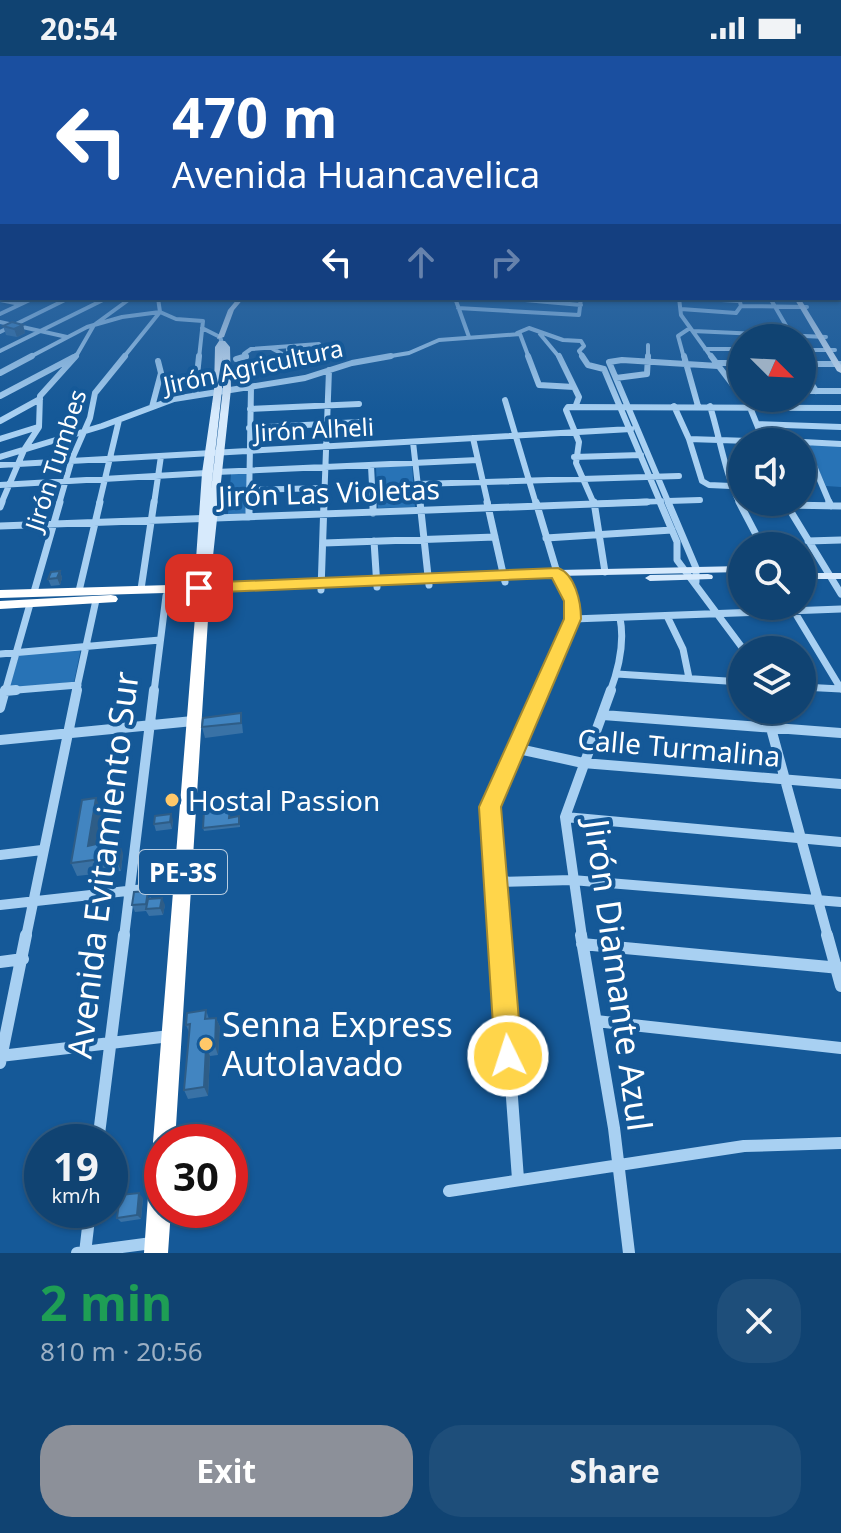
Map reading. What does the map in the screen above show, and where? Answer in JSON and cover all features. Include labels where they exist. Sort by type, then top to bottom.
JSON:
[{"type":"highway","points":[[0,605],[79,591],[141,589],[201,594]]},
{"type":"highway","points":[[0,594],[96,600],[201,594]]},
{"type":"highway","name":"PE-3S","points":[[165,1124],[201,594]]},
{"type":"highway","points":[[156,1248],[158,1228]]},
{"type":"main road","points":[[238,301],[232,308],[219,347],[222,391],[213,453],[201,594],[605,572],[728,576]]},
{"type":"main road","points":[[802,303],[840,365]]},
{"type":"main road","points":[[832,574],[841,569]]},
{"type":"main road","points":[[560,576],[693,574],[728,570]]},
{"type":"street","points":[[15,301],[20,304]]},
{"type":"street","points":[[0,314],[27,301]]},
{"type":"street","points":[[0,332],[63,301]]},
{"type":"street","points":[[0,351],[101,301]]},
{"type":"street","points":[[0,421],[40,399],[78,354],[94,325],[126,301]]},
{"type":"street","points":[[156,315],[158,301]]},
{"type":"street","points":[[456,301],[469,337]]},
{"type":"street","points":[[533,312],[535,301]]},
{"type":"street","points":[[458,308],[579,315],[581,301]]},
{"type":"street","points":[[682,301],[681,315],[728,378]]},
{"type":"street","points":[[720,301],[723,312]]},
{"type":"street","points":[[771,301],[785,324]]},
{"type":"street","points":[[681,309],[736,313],[740,302],[774,306],[802,303]]},
{"type":"street","points":[[0,373],[94,325],[122,317],[156,315],[202,319],[195,395]]},
{"type":"street","name":"Jirón Tumbes","points":[[0,708],[72,459],[90,418],[95,393],[156,315]]},
{"type":"street","points":[[0,322],[68,337]]},
{"type":"street","points":[[202,328],[221,340]]},
{"type":"street","name":"Jirón Agricultura","points":[[0,457],[195,395],[251,387],[409,353],[439,340],[518,333],[526,328],[563,340],[581,341],[584,345],[579,351],[588,365],[604,369],[624,407]]},
{"type":"street","points":[[537,330],[551,344],[579,397],[566,410],[579,442],[574,457],[582,479],[589,485],[594,504],[605,572]]},
{"type":"street","points":[[698,406],[678,336],[691,330],[728,334]]},
{"type":"street","points":[[518,333],[523,338],[539,385],[574,387]]},
{"type":"street","points":[[816,336],[823,336]]},
{"type":"street","points":[[246,356],[251,349],[319,344]]},
{"type":"street","points":[[616,378],[647,374],[645,362],[648,345]]},
{"type":"street","points":[[272,347],[288,357],[288,347]]},
{"type":"street","points":[[236,359],[272,347]]},
{"type":"street","points":[[269,360],[272,347]]},
{"type":"street","points":[[705,349],[728,349]]},
{"type":"street","points":[[816,350],[832,350]]},
{"type":"street","points":[[0,396],[78,354]]},
{"type":"street","points":[[246,356],[255,364]]},
{"type":"street","points":[[152,407],[161,373],[158,361]]},
{"type":"street","points":[[654,477],[631,429],[616,378],[609,367],[610,361],[728,364]]},
{"type":"street","points":[[816,364],[840,365]]},
{"type":"street","points":[[322,586],[329,447],[329,370]]},
{"type":"street","points":[[249,517],[251,387]]},
{"type":"street","points":[[816,391],[841,391]]},
{"type":"street","points":[[0,507],[24,450],[39,427],[40,399]]},
{"type":"street","points":[[505,400],[546,538],[572,601],[573,619],[490,807],[518,1179]]},
{"type":"street","points":[[250,409],[359,404]]},
{"type":"street","points":[[572,406],[728,406]]},
{"type":"street","points":[[674,406],[703,482],[728,486]]},
{"type":"street","points":[[710,406],[728,472]]},
{"type":"street","points":[[624,407],[693,574],[734,636]]},
{"type":"street","points":[[816,407],[841,408]]},
{"type":"street","points":[[753,412],[759,428]]},
{"type":"street","points":[[79,591],[119,420]]},
{"type":"street","points":[[249,428],[360,422]]},
{"type":"street","points":[[758,424],[841,427]]},
{"type":"street","points":[[0,439],[39,427]]},
{"type":"street","name":"Jirón Alheli","points":[[0,465],[631,429]]},
{"type":"street","points":[[473,438],[505,579]]},
{"type":"street","points":[[689,439],[728,439]]},
{"type":"street","points":[[413,442],[429,582]]},
{"type":"street","points":[[816,443],[841,444]]},
{"type":"street","points":[[574,457],[641,455]]},
{"type":"street","points":[[141,589],[161,456]]},
{"type":"street","points":[[0,485],[478,460]]},
{"type":"street","points":[[371,466],[373,513]]},
{"type":"street","points":[[816,472],[831,506]]},
{"type":"street","points":[[418,484],[679,476]]},
{"type":"street","points":[[249,490],[327,488]]},
{"type":"street","name":"Jirón Las Violetas","points":[[0,526],[700,500]]},
{"type":"street","points":[[664,501],[678,547],[677,560],[693,574]]},
{"type":"street","points":[[816,505],[841,506]]},
{"type":"street","points":[[546,538],[672,530]]},
{"type":"street","points":[[324,543],[495,537]]},
{"type":"street","points":[[816,541],[841,540]]},
{"type":"street","points":[[374,541],[377,584]]},
{"type":"street","points":[[816,552],[832,574],[841,594]]},
{"type":"street","name":"Avenida Evitamiento Sur","points":[[100,1124],[166,596]]},
{"type":"street","points":[[96,600],[31,901],[23,959],[1,1058],[171,1035]]},
{"type":"street","points":[[816,610],[841,609]]},
{"type":"street","points":[[573,619],[728,614]]},
{"type":"street","points":[[667,616],[683,649],[689,678]]},
{"type":"street","name":"Jirón Diamante Azul","points":[[620,618],[623,634],[617,674],[565,817],[629,1253]]},
{"type":"street","points":[[799,620],[841,689]]},
{"type":"street","points":[[0,654],[160,640]]},
{"type":"street","points":[[617,674],[728,681]]},
{"type":"street","points":[[5,691],[78,685]]},
{"type":"street","points":[[816,688],[841,689]]},
{"type":"street","points":[[603,715],[841,733]]},
{"type":"street","points":[[0,740],[193,721]]},
{"type":"street","points":[[770,724],[841,986]]},
{"type":"street","name":"Calle Turmalina","points":[[514,748],[583,763],[841,784]]},
{"type":"street","points":[[565,817],[841,842]]},
{"type":"street","points":[[0,855],[42,850]]},
{"type":"street","points":[[495,882],[572,880],[841,902]]},
{"type":"street","points":[[0,905],[182,885]]},
{"type":"street","points":[[582,944],[838,968]]},
{"type":"street","points":[[0,962],[23,959]]},
{"type":"street","points":[[596,1021],[841,1048]]},
{"type":"street","points":[[449,1191],[744,1146],[841,1143]]},
{"type":"street","points":[[87,1228],[82,1253],[156,1248]]},
{"type":"shaded area","points":[[816,444],[841,445],[841,487],[826,486],[816,464]]},
{"type":"shaded area","points":[[412,465],[415,507],[378,508],[376,468]]},
{"type":"shaded area","points":[[231,474],[247,474],[247,513],[228,514]]},
{"type":"shaded area","points":[[81,648],[74,682],[9,688],[19,655]]},
{"type":"building","points":[[12,322],[23,325],[14,329],[3,326]]},
{"type":"building","points":[[60,571],[57,578],[48,579],[51,572]]},
{"type":"building","points":[[241,713],[241,723],[202,727],[203,718]]},
{"type":"building","points":[[96,798],[88,846],[118,839],[115,857],[71,863],[82,800]]},
{"type":"building","points":[[230,808],[229,818],[239,816],[239,824],[203,828],[204,811]]},
{"type":"building","points":[[171,814],[170,822],[154,824],[155,816]]},
{"type":"building","points":[[148,891],[146,904],[132,905],[134,892]]},
{"type":"building","points":[[162,898],[160,908],[146,909],[148,899]]},
{"type":"building","points":[[206,1010],[205,1019],[216,1018],[215,1046],[206,1047],[204,1087],[184,1090],[190,1024],[186,1025],[187,1013]]},
{"type":"building","points":[[139,1193],[137,1215],[128,1216],[128,1194]]},
{"type":"place","name":"Hostal Passion","points":[[172,800]]},
{"type":"place","name":"Senna Express Autolavado","points":[[206,1044]]},
{"type":"route","points":[[199,588],[558,573],[572,601],[573,619],[490,807],[508,1056]]}]
